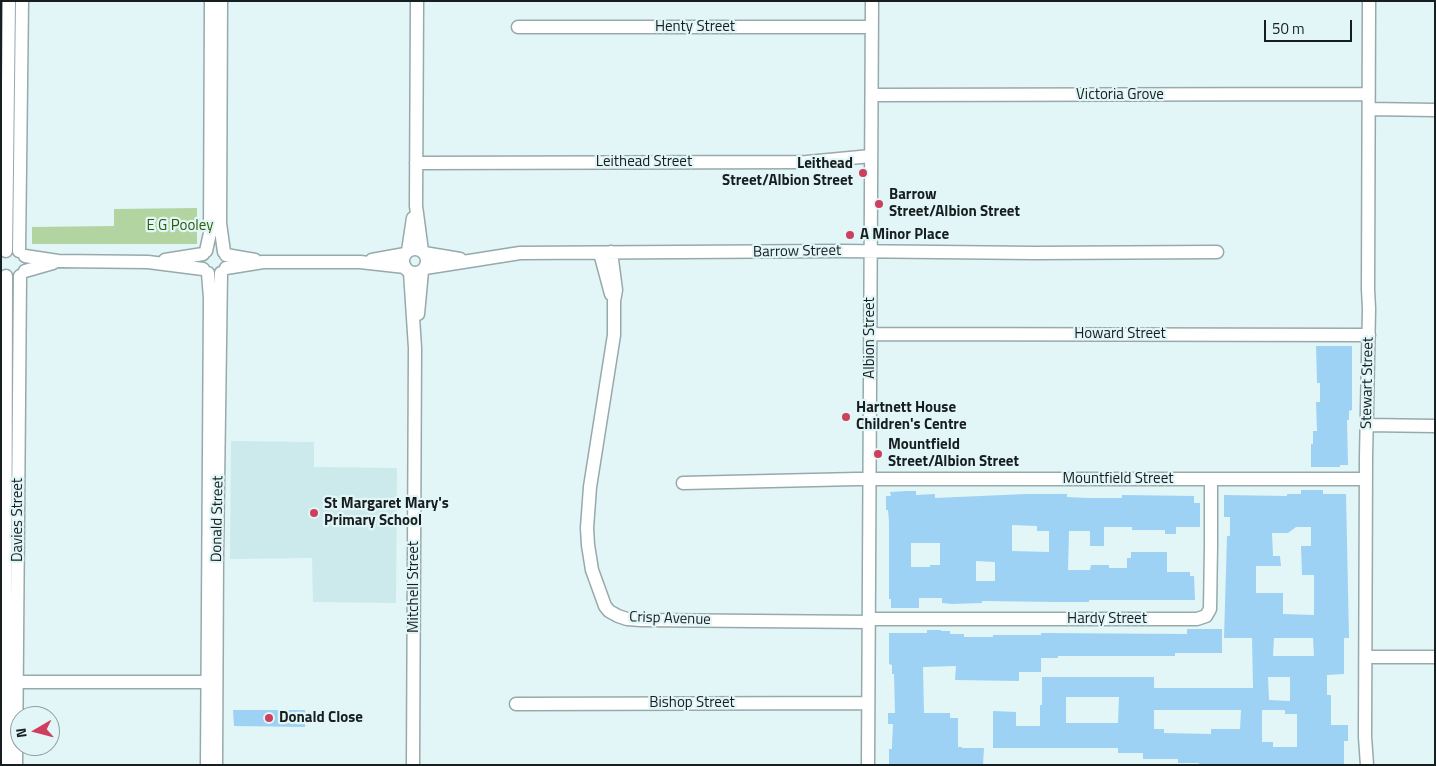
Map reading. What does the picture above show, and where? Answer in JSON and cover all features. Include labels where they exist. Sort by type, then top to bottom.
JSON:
[{"type":"street","points":[[9,1],[14,103],[13,254],[58,262],[148,262],[206,271],[212,274],[223,270],[228,261],[220,223],[221,1]]},
{"type":"street","points":[[14,103],[22,1]]},
{"type":"street","points":[[206,271],[201,262],[210,233],[211,1]]},
{"type":"street","name":"Mitchell Street","points":[[413,765],[415,348],[413,264],[416,206],[417,1]]},
{"type":"street","name":"Albion Street","points":[[868,765],[871,334],[864,252],[871,156],[872,1]]},
{"type":"street","name":"Stewart Street","points":[[1368,765],[1366,737],[1366,479],[1369,336],[1369,1]]},
{"type":"street","name":"Henty Street","points":[[518,27],[872,27]]},
{"type":"street","name":"Victoria Grove","points":[[872,95],[1368,94]]},
{"type":"street","points":[[1368,109],[1435,110]]},
{"type":"street","name":"Leithead Street","points":[[416,163],[807,162],[871,156]]},
{"type":"street","name":"Mitchell Street","points":[[413,264],[428,259],[423,252],[416,206]]},
{"type":"street","points":[[148,262],[205,252],[214,248],[225,253]]},
{"type":"street","name":"Barrow Street","points":[[413,264],[415,249],[467,261]]},
{"type":"street","name":"Crisp Avenue","points":[[606,252],[608,288],[614,301],[613,352],[590,487],[587,528],[588,551],[592,570],[599,591],[609,611],[628,619],[641,620],[869,620]]},
{"type":"street","name":"Barrow Street","points":[[223,270],[263,262],[413,264],[482,260],[520,253],[1217,252]]},
{"type":"street","name":"Barrow Street","points":[[225,253],[263,262]]},
{"type":"street","name":"Davies Street","points":[[5,765],[12,682],[23,273],[27,264],[13,254]]},
{"type":"street","points":[[4,273],[16,277],[58,262]]},
{"type":"street","name":"Donald Street","points":[[213,478],[223,270]]},
{"type":"street","name":"Donald Street","points":[[206,271],[210,298],[213,478],[212,682],[216,765]]},
{"type":"street","name":"Davies Street","points":[[4,273],[12,682],[16,765]]},
{"type":"street","name":"Howard Street","points":[[871,334],[1369,336]]},
{"type":"street","points":[[1367,426],[1435,426]]},
{"type":"street","name":"Hardy Street","points":[[869,620],[1202,618],[1206,616],[1210,609],[1212,546],[1211,479]]},
{"type":"street","name":"Mountfield Street","points":[[683,483],[869,480],[1366,479]]},
{"type":"street","points":[[1366,657],[1435,657]]},
{"type":"street","points":[[12,682],[212,682]]},
{"type":"street","name":"Donald Street","points":[[207,765],[212,682]]},
{"type":"street","name":"Bishop Street","points":[[516,704],[868,703]]},
{"type":"shaded area","name":"St Margaret Mary's Primary School","points":[[231,441],[314,442],[314,467],[397,468],[396,603],[313,602],[312,558],[230,559]]},
{"type":"green space","name":"E G Pooley","points":[[197,208],[197,244],[32,244],[32,227],[114,226],[114,209]]},
{"type":"building","points":[[1316,346],[1352,346],[1352,410],[1349,411],[1349,420],[1347,420],[1348,465],[1340,465],[1340,467],[1311,467],[1313,431],[1317,431],[1316,402],[1320,402],[1320,383],[1317,383]]},
{"type":"building","points":[[1301,490],[1323,490],[1323,494],[1346,494],[1349,638],[1344,638],[1344,674],[1327,675],[1327,695],[1331,695],[1331,725],[1348,725],[1348,741],[1344,741],[1344,765],[1199,765],[1199,763],[1178,763],[1178,759],[1143,759],[1143,753],[1118,753],[1118,748],[993,748],[993,711],[1016,712],[1016,726],[1040,726],[1042,677],[1154,677],[1154,688],[1253,688],[1252,638],[1224,638],[1227,536],[1230,536],[1230,517],[1224,517],[1224,495],[1287,496],[1287,494],[1301,494]],"holes":[[[1296,527],[1311,527],[1311,546],[1301,546],[1302,575],[1314,575],[1314,615],[1283,614],[1283,593],[1256,593],[1256,566],[1281,566],[1280,556],[1273,556],[1272,533],[1288,533]],[[1274,638],[1313,638],[1314,656],[1273,656]],[[1268,677],[1290,677],[1290,701],[1269,700]],[[1066,697],[1119,697],[1118,723],[1066,723]],[[1154,710],[1241,710],[1240,729],[1211,729],[1211,734],[1164,733],[1164,729],[1154,729]],[[1262,710],[1285,710],[1285,714],[1297,714],[1297,747],[1273,747],[1273,742],[1262,742]]]},
{"type":"building","points":[[916,491],[916,495],[935,494],[935,498],[1026,494],[1067,494],[1067,497],[1088,498],[1122,498],[1122,495],[1194,496],[1194,503],[1200,503],[1200,527],[1176,527],[1176,534],[1165,534],[1165,530],[1132,530],[1132,527],[1104,527],[1104,546],[1090,546],[1090,531],[1069,531],[1068,570],[1090,570],[1091,565],[1127,568],[1127,558],[1131,558],[1131,552],[1167,552],[1167,572],[1190,572],[1190,576],[1194,576],[1195,600],[1089,600],[1089,602],[982,601],[982,603],[952,604],[942,603],[942,598],[919,598],[919,608],[891,608],[891,599],[889,599],[889,522],[888,510],[886,510],[886,496],[891,496],[890,492]],"holes":[[[1012,525],[1037,526],[1037,531],[1049,531],[1049,552],[1012,551]],[[911,543],[940,543],[940,565],[911,567]],[[976,561],[995,562],[995,581],[976,581]]]},
{"type":"building","points":[[1187,629],[1222,629],[1222,653],[1175,653],[1175,656],[1058,656],[1058,658],[1041,658],[1041,672],[1019,672],[1019,681],[955,680],[956,666],[923,667],[924,713],[950,713],[950,718],[958,718],[958,747],[984,748],[983,765],[889,765],[889,749],[892,749],[893,724],[888,724],[888,713],[895,713],[894,674],[892,674],[892,665],[889,664],[889,633],[927,633],[927,630],[941,630],[950,631],[950,634],[964,634],[964,637],[993,637],[993,635],[1041,635],[1041,633],[1187,634]]},
{"type":"building","name":"Donald Close","points":[[233,710],[305,710],[305,727],[234,726]]},
{"type":"place","name":"Leithead Street/Albion Street","points":[[863,173]]},
{"type":"place","name":"Barrow Street/Albion Street","points":[[879,204]]},
{"type":"place","name":"A Minor Place","points":[[850,235]]},
{"type":"place","name":"Hartnett House Children's Centre","points":[[846,417]]},
{"type":"place","name":"Mountfield Street/Albion Street","points":[[878,454]]},
{"type":"place","name":"St Margaret Mary's Primary School","points":[[314,513]]},
{"type":"place","name":"Donald Close","points":[[269,718]]}]
